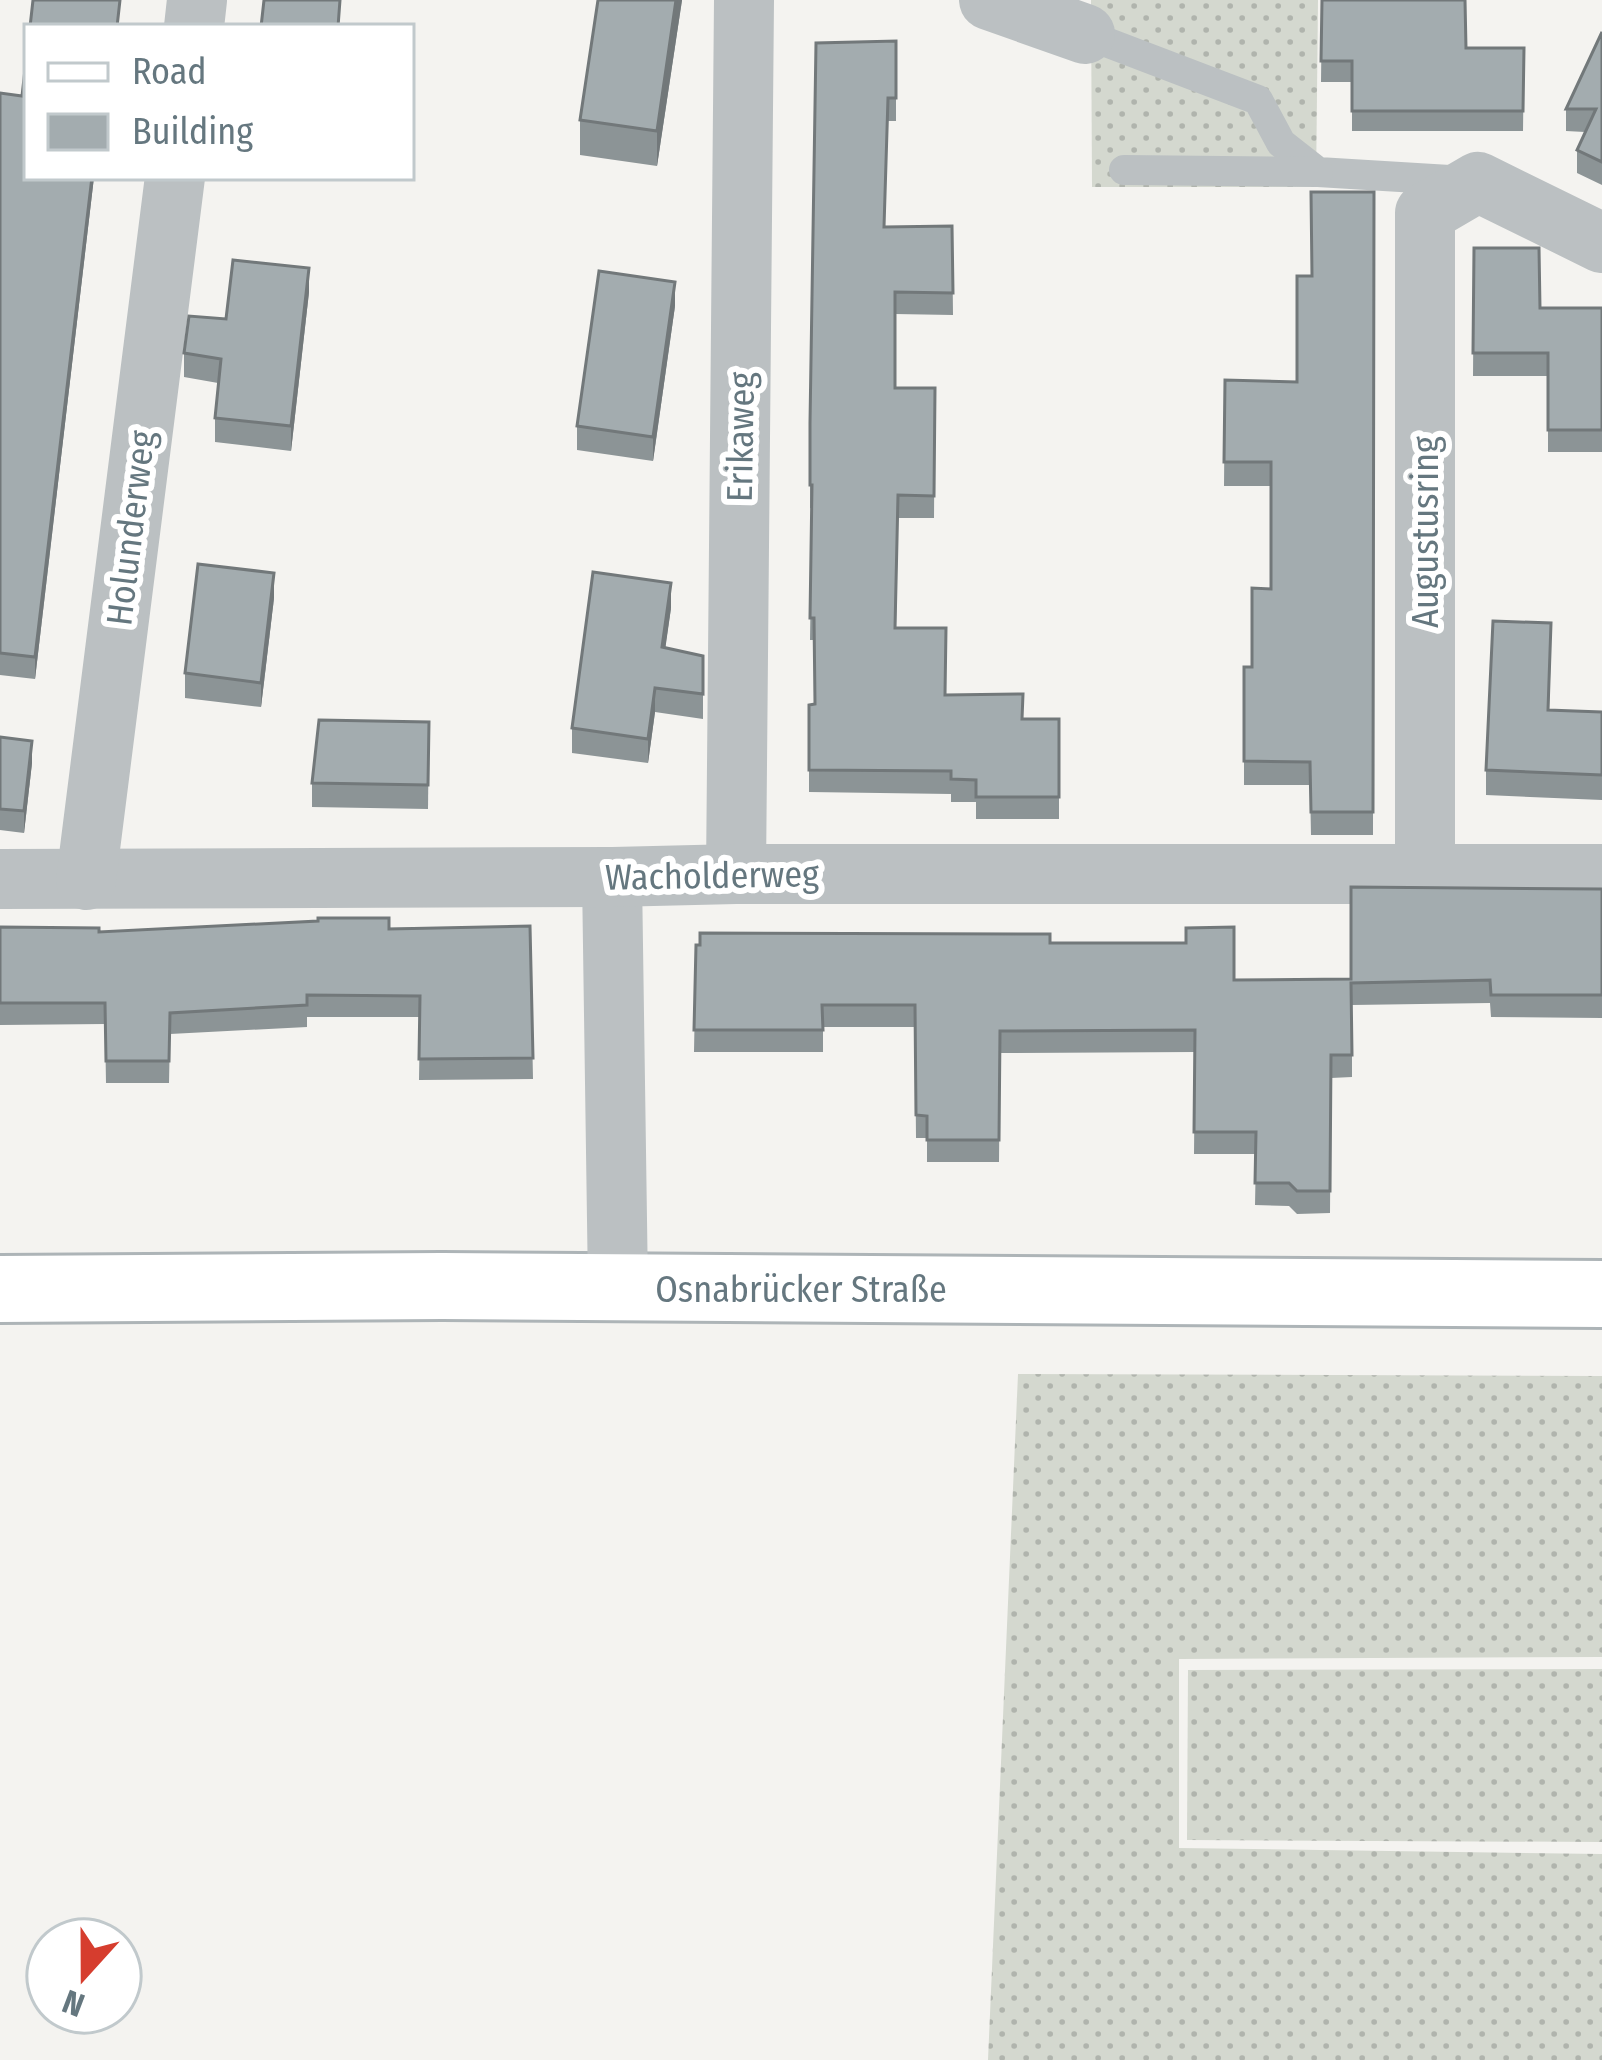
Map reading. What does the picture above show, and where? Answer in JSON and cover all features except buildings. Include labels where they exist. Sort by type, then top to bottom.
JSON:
[{"type":"main road","name":"Osnabrücker Straße","points":[[0,1289],[419,1286],[1602,1294]]},
{"type":"street","name":"Erikaweg","points":[[736,874],[744,0]]},
{"type":"street","points":[[989,0],[1085,34]]},
{"type":"street","name":"Holunderweg","points":[[86,880],[175,180]]},
{"type":"street","points":[[1478,182],[1602,243]]},
{"type":"street","name":"Augustusring","points":[[1425,873],[1425,213],[1478,182]]},
{"type":"street","name":"Wacholderweg","points":[[0,879],[1425,873]]},
{"type":"street","points":[[1425,873],[1602,874]]},
{"type":"street","points":[[612,877],[618,1288]]},
{"type":"lane","points":[[1085,34],[1258,100],[1281,143],[1318,172]]},
{"type":"lane","points":[[1124,170],[1318,172],[1478,182]]},
{"type":"shaded area","points":[[1091,0],[1318,0],[1316,187],[1092,187]]},
{"type":"shaded area","points":[[1018,1374],[1602,1376],[1602,1657],[1179,1659],[1179,1848],[1602,1854],[1602,2060],[988,2060]]},
{"type":"shaded area","points":[[1602,1669],[1602,1842],[1187,1840],[1188,1670]]}]
